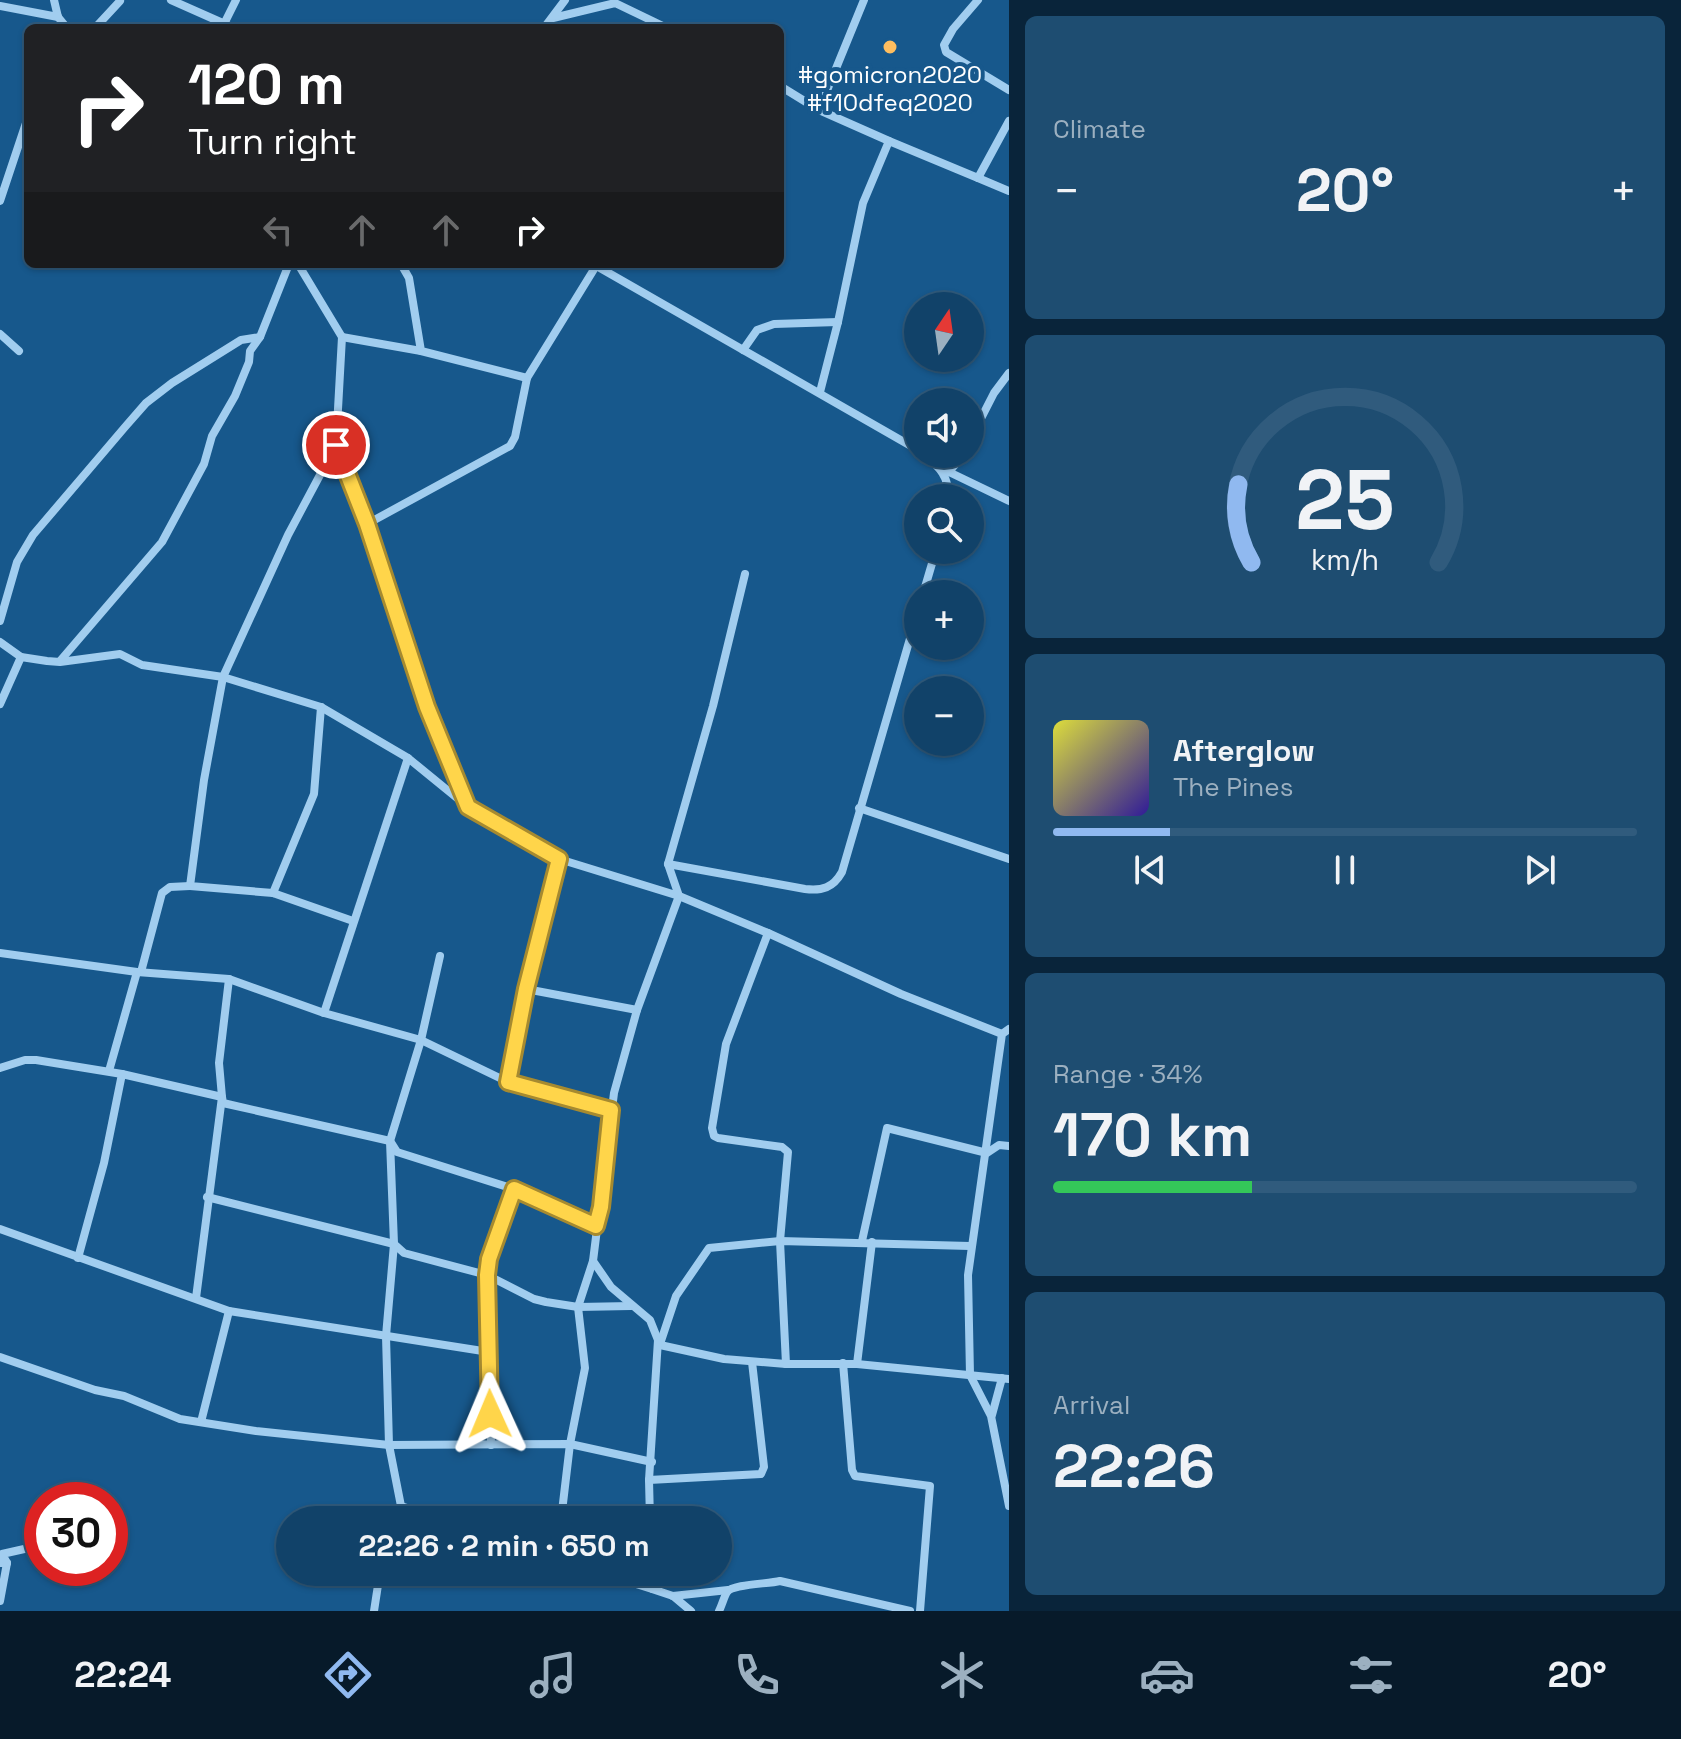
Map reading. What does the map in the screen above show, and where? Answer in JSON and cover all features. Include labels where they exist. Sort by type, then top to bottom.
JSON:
[{"type":"street","points":[[54,0],[58,17],[64,24]]},
{"type":"street","points":[[99,24],[120,0]]},
{"type":"street","points":[[171,0],[225,24]]},
{"type":"street","points":[[230,24],[236,0]]},
{"type":"street","points":[[548,24],[565,0]]},
{"type":"street","points":[[819,110],[864,0]]},
{"type":"street","points":[[978,0],[948,37],[944,45],[946,52],[1009,90]]},
{"type":"street","points":[[553,18],[613,1],[659,24]]},
{"type":"street","points":[[0,6],[58,17]]},
{"type":"street","points":[[784,88],[819,110],[1009,191]]},
{"type":"street","points":[[978,178],[1009,121]]},
{"type":"street","points":[[1,195],[24,129]]},
{"type":"street","points":[[820,392],[863,203],[889,141]]},
{"type":"street","points":[[60,662],[162,542],[204,464],[212,436],[235,396],[249,362],[250,351],[260,337],[287,268]]},
{"type":"street","points":[[300,268],[342,337],[336,445],[367,524],[427,707],[468,807]]},
{"type":"street","points":[[403,268],[409,278],[421,351]]},
{"type":"street","points":[[367,524],[510,446],[515,437],[527,378],[593,268]]},
{"type":"street","points":[[600,268],[904,442]]},
{"type":"street","points":[[743,350],[757,330],[774,324],[838,322]]},
{"type":"street","points":[[0,334],[19,351]]},
{"type":"street","points":[[0,621],[17,562],[33,535],[135,415],[172,383],[241,340],[260,337]]},
{"type":"street","points":[[342,337],[421,351],[527,378]]},
{"type":"street","points":[[984,413],[1009,373]]},
{"type":"street","points":[[190,886],[204,780],[223,677],[288,535],[336,445]]},
{"type":"street","points":[[941,468],[1009,501]]},
{"type":"street","points":[[946,472],[950,468]]},
{"type":"street","points":[[946,472],[947,484]]},
{"type":"street","points":[[563,1506],[570,1444],[585,1368],[578,1307],[593,1261],[611,1110],[637,1010],[679,896],[668,864],[713,706],[745,574]]},
{"type":"street","points":[[0,642],[21,657],[60,662],[120,654],[142,665],[223,677],[321,707],[408,758],[468,807],[559,859],[679,896],[901,994],[1005,1031],[968,1275],[970,1375],[991,1416],[1009,1506]]},
{"type":"street","points":[[0,704],[21,657]]},
{"type":"street","points":[[668,864],[805,889],[826,889],[842,872],[904,658]]},
{"type":"street","points":[[273,893],[314,794],[321,707]]},
{"type":"street","points":[[324,1013],[408,758]]},
{"type":"street","points":[[859,808],[1009,859]]},
{"type":"street","points":[[508,1082],[526,989],[559,859]]},
{"type":"street","points":[[109,1071],[162,893],[170,887],[273,893],[353,921]]},
{"type":"street","points":[[768,933],[726,1044],[712,1128],[714,1136],[718,1138],[786,1149],[789,1158],[780,1241],[786,1364]]},
{"type":"street","points":[[0,953],[139,972],[229,979],[324,1013],[421,1040],[508,1082],[611,1110]]},
{"type":"street","points":[[401,1506],[389,1445],[386,1336],[394,1244],[390,1141],[421,1040],[440,956]]},
{"type":"street","points":[[229,979],[219,1063],[223,1103],[390,1141],[397,1152],[514,1189],[596,1226]]},
{"type":"street","points":[[526,989],[637,1010]]},
{"type":"street","points":[[0,1068],[36,1060],[109,1071],[222,1097]]},
{"type":"street","points":[[78,1258],[104,1163],[122,1074]]},
{"type":"street","points":[[196,1298],[222,1097]]},
{"type":"street","points":[[857,1364],[867,1241],[887,1128],[987,1153],[999,1145],[1009,1146]]},
{"type":"street","points":[[491,1445],[487,1275],[489,1259],[514,1189]]},
{"type":"street","points":[[207,1197],[394,1244],[404,1253],[487,1275],[534,1299],[578,1307],[631,1306]]},
{"type":"street","points":[[0,1229],[229,1311],[489,1352]]},
{"type":"street","points":[[650,1506],[659,1342],[676,1296],[709,1248],[780,1241],[970,1246]]},
{"type":"street","points":[[593,1261],[604,1279],[650,1320],[659,1342]]},
{"type":"street","points":[[201,1422],[229,1311]]},
{"type":"street","points":[[659,1342],[724,1359],[752,1362],[843,1363],[1006,1378],[991,1416]]},
{"type":"street","points":[[0,1357],[95,1390],[124,1396],[180,1419],[256,1431],[389,1445],[570,1444],[652,1462]]},
{"type":"street","points":[[649,1480],[761,1474],[764,1467],[752,1362]]},
{"type":"street","points":[[843,1363],[855,1476],[930,1486],[920,1611]]},
{"type":"street","points":[[0,1601],[2,1554],[24,1549]]},
{"type":"street","points":[[673,1596],[780,1581],[910,1611]]},
{"type":"street","points":[[374,1611],[378,1586]]},
{"type":"street","points":[[642,1586],[673,1596],[691,1611]]},
{"type":"street","points":[[719,1611],[728,1590]]},
{"type":"place","name":"#gomicron2020 #f10dfeq2020","points":[[890,47]]},
{"type":"route","points":[[336,445],[367,524],[427,707],[468,807],[559,859],[526,989],[508,1082],[611,1110],[601,1207],[596,1226],[514,1189],[489,1259],[487,1275],[490,1414]]}]
